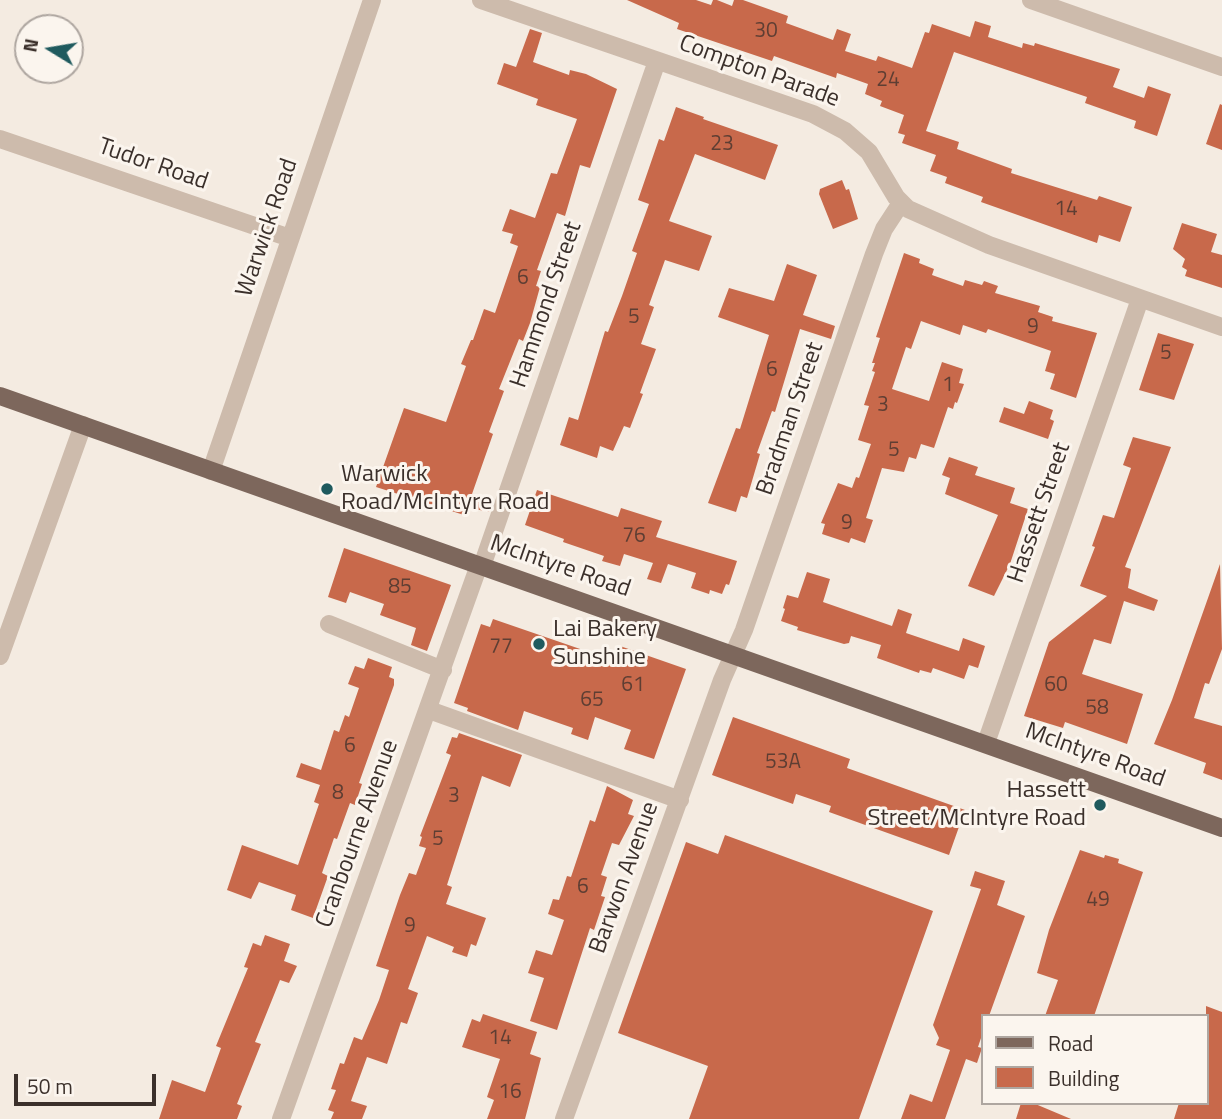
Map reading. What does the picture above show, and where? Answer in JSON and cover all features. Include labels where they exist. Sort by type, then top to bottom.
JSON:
[{"type":"main road","name":"McIntyre Road","points":[[0,396],[1222,828]]},
{"type":"street","name":"Warwick Road","points":[[211,471],[372,0]]},
{"type":"street","name":"Compton Parade","points":[[481,0],[795,107],[830,122],[869,152],[901,203],[908,209],[961,233],[1222,327]]},
{"type":"street","points":[[1031,0],[1222,67]]},
{"type":"street","name":"Hammond Street","points":[[481,565],[657,61]]},
{"type":"street","name":"Tudor Road","points":[[0,139],[290,238]]},
{"type":"street","name":"Bradman Street","points":[[733,654],[870,264],[884,229],[901,203]]},
{"type":"street","name":"Hassett Street","points":[[986,743],[1140,299]]},
{"type":"street","points":[[0,656],[83,425]]},
{"type":"street","name":"Cranbourne Avenue","points":[[281,1119],[481,565]]},
{"type":"street","points":[[329,624],[443,670]]},
{"type":"street","name":"Barwon Avenue","points":[[565,1119],[733,654]]},
{"type":"street","points":[[429,709],[680,800]]},
{"type":"building","points":[[627,0],[696,0],[711,5],[713,0],[717,0],[732,6],[734,0],[743,0],[788,16],[786,23],[833,40],[837,29],[851,34],[845,51],[876,61],[878,56],[912,68],[925,32],[929,33],[932,24],[970,37],[975,21],[991,26],[988,37],[1022,48],[1023,43],[1034,46],[1035,43],[1120,69],[1113,87],[1144,98],[1148,86],[1171,94],[1157,136],[1134,128],[1136,121],[1085,103],[1087,97],[954,52],[926,131],[959,142],[957,149],[1012,169],[1011,173],[1097,200],[1099,196],[1132,207],[1120,242],[1099,235],[1097,243],[981,202],[983,197],[945,183],[947,177],[930,171],[936,155],[902,143],[905,135],[898,133],[904,115],[880,106],[882,101],[865,94],[868,84],[837,73],[836,78],[774,56],[772,61],[677,29],[679,23]]},
{"type":"building","points":[[530,29],[542,33],[533,62],[569,75],[570,70],[586,74],[617,89],[590,168],[580,165],[565,216],[557,213],[537,270],[541,271],[536,286],[540,287],[530,323],[523,341],[519,339],[499,389],[504,391],[489,432],[493,434],[472,494],[493,501],[489,512],[466,507],[464,515],[376,487],[404,408],[446,422],[466,366],[461,364],[484,309],[495,313],[518,246],[510,243],[513,234],[502,231],[510,209],[535,218],[551,173],[557,174],[577,119],[536,105],[538,99],[497,84],[504,63],[516,67]]},
{"type":"building","points":[[1220,104],[1222,105],[1222,150],[1206,144]]},
{"type":"building","points":[[676,107],[778,145],[765,180],[695,154],[669,221],[712,236],[699,271],[665,260],[649,305],[654,307],[641,344],[656,349],[640,393],[643,394],[630,428],[624,426],[613,451],[600,446],[597,458],[560,445],[569,417],[578,420],[605,331],[608,332],[637,253],[632,251],[649,204],[638,200],[659,139],[664,141]]},
{"type":"building","points":[[842,180],[846,190],[849,189],[858,219],[833,229],[819,194],[820,189]]},
{"type":"building","points":[[1182,223],[1217,234],[1211,252],[1222,255],[1222,288],[1185,276],[1187,270],[1182,267],[1185,259],[1173,249]]},
{"type":"building","points":[[904,253],[920,259],[919,263],[934,269],[932,275],[963,286],[965,280],[982,285],[984,281],[998,286],[995,293],[1040,306],[1038,312],[1053,317],[1052,321],[1097,333],[1076,398],[1050,389],[1055,374],[1045,371],[1051,351],[988,329],[986,333],[963,325],[960,335],[921,321],[911,349],[906,347],[892,389],[929,401],[942,362],[963,369],[959,383],[964,384],[953,409],[948,407],[934,448],[921,444],[916,459],[909,457],[904,472],[882,468],[866,518],[873,520],[865,543],[851,538],[849,543],[822,534],[825,524],[821,523],[838,483],[852,488],[856,477],[859,478],[871,444],[858,440],[869,406],[864,405],[875,372],[872,371],[875,363],[872,363],[880,338],[876,337]]},
{"type":"building","points":[[787,264],[817,275],[803,315],[835,326],[831,339],[800,329],[775,412],[772,411],[757,453],[760,454],[747,498],[741,496],[736,512],[708,503],[736,428],[740,429],[769,335],[718,317],[729,288],[774,301]]},
{"type":"building","points":[[1158,333],[1194,344],[1174,400],[1139,390]]},
{"type":"building","points":[[1029,401],[1053,410],[1050,419],[1054,421],[1048,439],[999,422],[1004,407],[1024,414]]},
{"type":"building","points":[[1133,437],[1171,447],[1125,567],[1131,569],[1128,588],[1158,600],[1154,611],[1124,601],[1111,644],[1094,639],[1082,674],[1143,694],[1127,744],[1065,722],[1063,728],[1024,716],[1049,642],[1107,596],[1080,586],[1095,547],[1092,546],[1103,515],[1114,518],[1131,468],[1123,465]]},
{"type":"building","points":[[949,457],[978,467],[975,475],[1015,488],[1010,503],[1028,509],[1010,564],[994,596],[968,586],[998,515],[945,494],[950,478],[942,475]]},
{"type":"building","points":[[537,490],[618,517],[621,508],[662,521],[656,537],[737,561],[729,585],[726,584],[722,594],[710,590],[709,594],[691,588],[696,573],[668,564],[661,583],[647,579],[653,563],[624,554],[620,566],[602,561],[604,556],[525,525]]},
{"type":"building","points":[[344,548],[451,585],[427,651],[411,645],[416,628],[380,615],[384,604],[350,592],[346,603],[328,597]]},
{"type":"building","points":[[1220,564],[1222,649],[1209,684],[1205,683],[1194,718],[1222,726],[1222,780],[1203,773],[1206,763],[1154,744]]},
{"type":"building","points":[[807,572],[830,579],[823,602],[892,626],[898,609],[912,614],[906,633],[959,651],[963,638],[985,646],[978,668],[969,665],[964,679],[933,668],[931,673],[920,670],[919,673],[877,658],[881,645],[851,636],[849,643],[844,644],[797,630],[798,627],[781,621],[785,609],[783,608],[787,595],[798,598]]},
{"type":"building","points":[[493,619],[615,661],[620,646],[686,669],[654,759],[624,749],[631,730],[595,717],[588,740],[571,734],[573,728],[524,711],[518,730],[467,711],[468,708],[454,703],[481,624],[490,627]]},
{"type":"building","points":[[368,658],[392,667],[389,677],[394,679],[394,685],[359,783],[362,784],[355,805],[350,803],[337,839],[334,838],[322,873],[328,876],[313,918],[291,910],[296,895],[259,882],[251,899],[227,890],[242,845],[298,865],[319,804],[314,802],[320,785],[296,777],[301,763],[321,770],[334,730],[339,732],[345,715],[349,717],[359,688],[348,684],[355,666],[364,669]]},
{"type":"building","points":[[733,717],[850,759],[847,768],[965,810],[949,855],[829,812],[831,806],[796,794],[793,804],[712,775]]},
{"type":"building","points":[[459,733],[522,755],[510,787],[482,776],[447,885],[452,887],[446,904],[486,918],[476,946],[471,944],[467,957],[452,952],[454,947],[427,936],[408,989],[418,993],[407,1024],[401,1022],[387,1064],[367,1057],[351,1101],[367,1106],[362,1119],[331,1119],[334,1112],[328,1110],[336,1090],[331,1089],[340,1063],[344,1064],[354,1037],[362,1040],[379,1000],[389,970],[376,966],[409,873],[416,875],[426,848],[419,846],[420,836],[451,755],[446,753],[452,737],[457,738]]},
{"type":"building","points":[[607,786],[633,800],[628,814],[634,816],[619,845],[612,843],[601,875],[607,877],[601,896],[605,897],[594,930],[590,928],[557,1030],[530,1021],[544,978],[528,973],[536,950],[552,955],[564,920],[548,914],[553,899],[559,900],[567,876],[571,877],[590,820],[595,822]]},
{"type":"building","points":[[725,835],[933,911],[859,1119],[689,1119],[708,1066],[618,1033],[686,842],[718,854]]},
{"type":"building","points":[[1080,850],[1104,858],[1105,855],[1119,859],[1118,863],[1143,872],[1095,1014],[1046,1014],[1058,980],[1037,973],[1049,930]]},
{"type":"building","points":[[975,871],[1005,881],[997,905],[1025,916],[990,1014],[981,1014],[981,1038],[978,1047],[981,1051],[977,1063],[966,1059],[945,1119],[901,1119],[910,1094],[932,1102],[950,1050],[936,1045],[939,1038],[933,1025],[981,889],[970,886]]},
{"type":"building","points":[[265,935],[290,944],[284,961],[297,966],[289,983],[280,980],[255,1042],[261,1044],[237,1104],[242,1106],[237,1119],[159,1119],[172,1080],[205,1092],[221,1048],[216,1046],[248,968],[244,967],[253,943],[261,946]]},
{"type":"building","points":[[1206,1006],[1222,1012],[1222,1119],[1174,1119],[1178,1105],[1208,1105]]},
{"type":"building","points":[[483,1014],[537,1032],[530,1054],[541,1058],[525,1119],[487,1119],[494,1100],[487,1097],[500,1059],[462,1047],[472,1019],[480,1022]]},
{"type":"building","points":[[1020,1105],[1038,1105],[1071,1119],[1016,1119]]},
{"type":"place","name":"Warwick Road/McIntyre Road","points":[[327,489]]},
{"type":"place","name":"Lai Bakery Sunshine","points":[[539,644]]},
{"type":"place","name":"Hassett Street/McIntyre Road","points":[[1100,805]]}]
